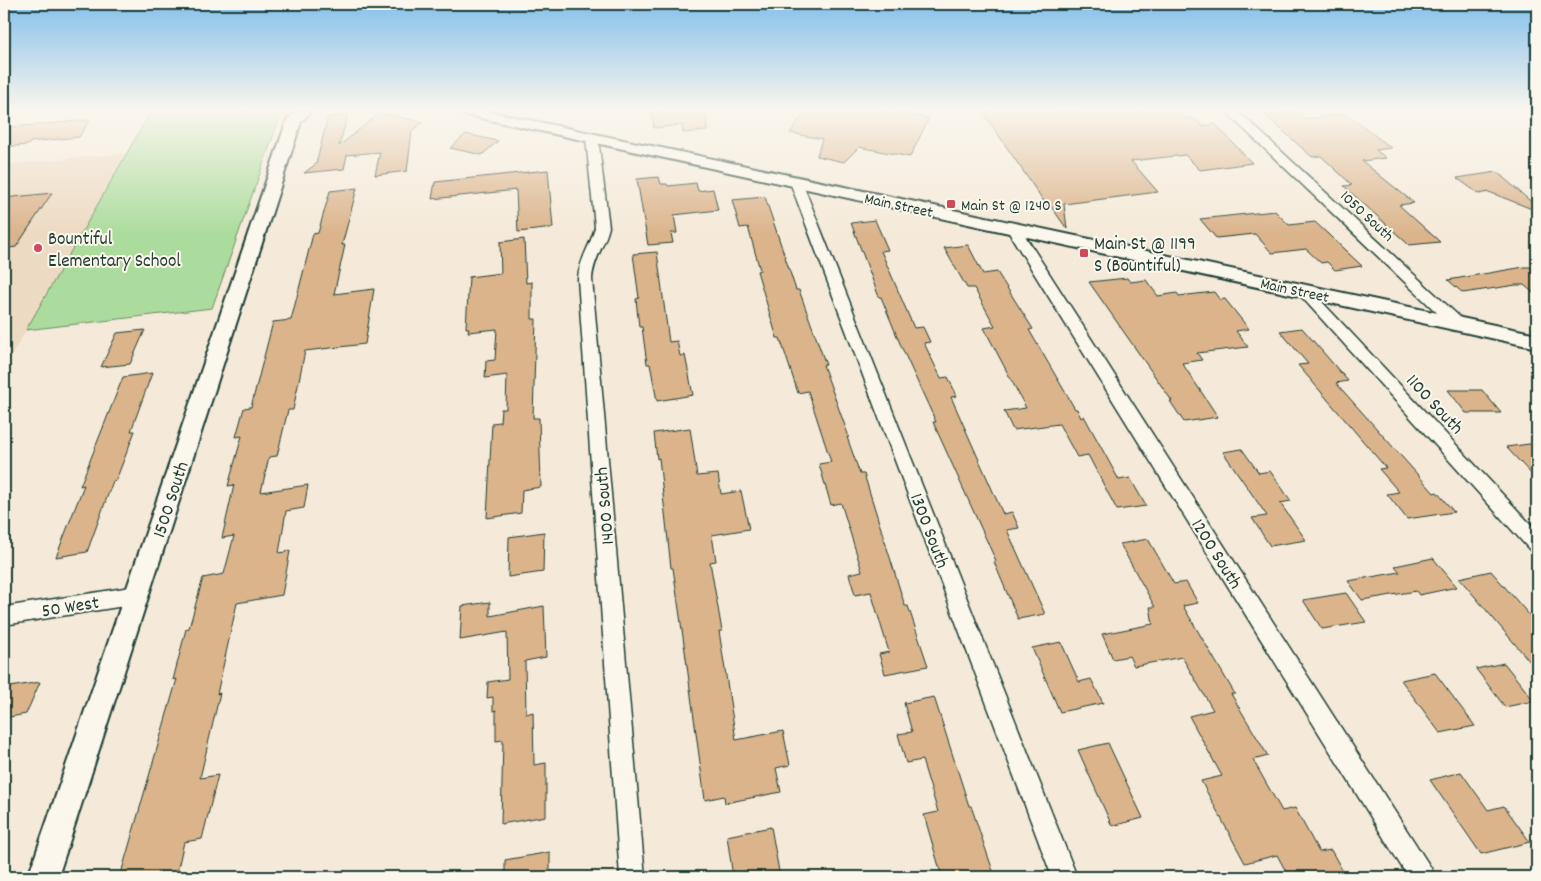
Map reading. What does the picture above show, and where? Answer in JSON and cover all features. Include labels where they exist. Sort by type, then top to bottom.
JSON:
[{"type":"street","name":"1500 South","points":[[44,877],[283,152]]},
{"type":"street","name":"1400 South","points":[[594,152],[602,227],[600,240],[586,265],[585,279],[633,877]]},
{"type":"street","name":"Main Street","points":[[657,152],[1537,341]]},
{"type":"street","name":"1050 South","points":[[1275,152],[1458,324]]},
{"type":"street","name":"1300 South","points":[[796,182],[1065,877]]},
{"type":"street","name":"1200 South","points":[[1013,228],[1422,877]]},
{"type":"street","name":"1100 South","points":[[1304,291],[1537,544]]},
{"type":"street","name":"50 West","points":[[4,616],[137,595]]},
{"type":"shaded area","name":"Bountiful Elementary School","points":[[126,153],[26,330],[4,369],[4,165]]},
{"type":"green space","points":[[128,152],[267,152],[212,308],[26,330]]},
{"type":"building","points":[[319,152],[379,152],[347,155],[344,169],[304,173],[316,164]]},
{"type":"building","points":[[380,152],[409,152],[407,171],[375,175]]},
{"type":"building","points":[[469,152],[485,152],[482,155]]},
{"type":"building","points":[[818,152],[854,152],[844,162],[817,156]]},
{"type":"building","points":[[885,152],[912,152],[910,157]]},
{"type":"building","points":[[1010,152],[1242,152],[1252,163],[1200,170],[1185,155],[1131,161],[1158,192],[1064,204],[1067,229],[1050,205],[1047,206]]},
{"type":"building","points":[[1307,152],[1379,152],[1386,158],[1362,161],[1414,203],[1399,205],[1440,242],[1409,245],[1344,186],[1352,185],[1321,156],[1312,157]]},
{"type":"building","points":[[548,170],[553,228],[518,232],[516,190],[432,199],[435,182]]},
{"type":"building","points":[[1497,172],[1537,207],[1537,211],[1489,192],[1479,194],[1457,178]]},
{"type":"building","points":[[659,177],[661,184],[667,184],[668,186],[696,183],[698,191],[713,189],[718,210],[674,215],[677,233],[671,233],[673,243],[648,245],[637,179]]},
{"type":"building","points":[[357,188],[342,245],[345,245],[334,294],[374,289],[365,344],[305,351],[293,410],[288,410],[277,456],[269,457],[261,492],[308,485],[304,508],[286,511],[279,553],[290,551],[282,595],[237,603],[217,694],[220,693],[200,778],[218,775],[202,839],[184,842],[176,877],[120,877],[177,679],[173,680],[186,629],[189,628],[203,578],[224,574],[234,536],[222,538],[234,485],[228,486],[242,436],[236,437],[244,408],[251,407],[273,322],[291,320],[313,234],[318,233],[330,191]]},
{"type":"building","points":[[52,193],[16,247],[4,249],[4,198]]},
{"type":"building","points":[[765,197],[796,290],[799,290],[826,365],[823,365],[860,474],[864,474],[905,606],[908,606],[928,666],[885,674],[879,654],[889,652],[871,592],[855,595],[849,574],[862,571],[841,503],[831,505],[819,464],[831,462],[808,391],[798,393],[780,338],[777,338],[757,271],[760,270],[748,227],[740,228],[732,200]]},
{"type":"building","points":[[1275,211],[1289,225],[1315,222],[1362,266],[1335,270],[1327,262],[1321,263],[1306,249],[1272,253],[1255,234],[1216,238],[1200,219]]},
{"type":"building","points":[[875,220],[888,250],[881,251],[914,328],[923,327],[930,342],[924,343],[941,378],[948,377],[957,396],[951,397],[1003,514],[1012,512],[1019,528],[1007,530],[1045,614],[1018,619],[994,562],[996,561],[933,422],[936,422],[881,297],[879,297],[851,223]]},
{"type":"building","points":[[524,239],[526,283],[532,282],[532,319],[536,319],[533,418],[539,418],[541,487],[522,490],[521,513],[487,518],[492,423],[500,422],[501,409],[506,409],[507,375],[485,378],[486,361],[495,360],[497,329],[468,332],[469,328],[466,328],[469,277],[501,273],[500,242]]},
{"type":"building","points":[[968,245],[983,274],[997,272],[1033,329],[1029,330],[1075,409],[1077,409],[1081,418],[1084,416],[1119,480],[1130,478],[1146,506],[1117,510],[1088,455],[1077,457],[1059,424],[1013,430],[1004,411],[1026,408],[984,328],[995,326],[974,288],[967,288],[944,248]]},
{"type":"building","points":[[657,252],[669,342],[677,341],[680,356],[685,355],[693,395],[657,401],[650,364],[647,364],[642,327],[639,327],[636,299],[639,298],[633,254]]},
{"type":"building","points":[[1530,267],[1537,273],[1537,296],[1524,285],[1463,293],[1448,280]]},
{"type":"building","points":[[1127,278],[1130,282],[1146,280],[1158,296],[1177,293],[1179,296],[1214,292],[1220,300],[1225,299],[1249,329],[1236,331],[1248,347],[1197,353],[1202,360],[1182,363],[1218,417],[1184,422],[1170,401],[1172,401],[1089,282]]},
{"type":"building","points":[[1302,328],[1348,381],[1336,383],[1434,493],[1437,492],[1454,512],[1407,519],[1387,494],[1399,492],[1379,469],[1386,468],[1298,365],[1308,364],[1280,331]]},
{"type":"building","points":[[145,330],[130,364],[101,367],[117,333]]},
{"type":"building","points":[[152,373],[131,431],[135,431],[116,480],[113,481],[87,552],[56,557],[84,485],[80,486],[123,377]]},
{"type":"building","points":[[1448,390],[1482,390],[1501,413],[1466,413]]},
{"type":"building","points":[[690,428],[697,476],[718,474],[721,494],[741,491],[749,529],[712,535],[716,561],[710,562],[722,631],[719,631],[736,740],[783,731],[790,765],[776,768],[781,792],[725,803],[724,796],[705,800],[673,568],[671,568],[659,458],[657,459],[654,433]]},
{"type":"building","points":[[1537,443],[1537,480],[1506,447]]},
{"type":"building","points":[[1242,449],[1259,473],[1270,471],[1291,501],[1280,503],[1306,540],[1270,546],[1252,518],[1267,516],[1223,452]]},
{"type":"building","points":[[544,532],[543,572],[508,577],[509,537]]},
{"type":"building","points":[[1148,539],[1174,584],[1186,582],[1198,603],[1183,606],[1235,694],[1231,694],[1268,756],[1253,760],[1282,811],[1295,808],[1319,852],[1331,850],[1346,877],[1289,877],[1277,855],[1245,863],[1201,781],[1222,776],[1189,716],[1213,710],[1182,657],[1134,666],[1129,656],[1113,659],[1102,634],[1153,624],[1150,607],[1155,607],[1120,544]]},
{"type":"building","points":[[1433,558],[1457,587],[1419,595],[1416,591],[1362,600],[1348,581],[1400,572],[1395,566]]},
{"type":"building","points":[[1491,571],[1537,624],[1537,670],[1459,578]]},
{"type":"building","points":[[1346,593],[1366,622],[1322,629],[1303,600]]},
{"type":"building","points":[[490,602],[490,616],[544,606],[546,657],[525,661],[526,714],[533,712],[534,765],[546,763],[546,816],[501,824],[503,740],[496,741],[496,710],[493,711],[493,697],[487,698],[488,682],[508,679],[507,632],[460,640],[462,606]]},
{"type":"building","points":[[1061,642],[1079,682],[1091,679],[1103,703],[1060,712],[1032,648]]},
{"type":"building","points":[[1504,663],[1534,701],[1505,707],[1476,669]]},
{"type":"building","points":[[1435,673],[1475,726],[1440,733],[1401,680]]},
{"type":"building","points":[[40,682],[26,714],[4,718],[4,688]]},
{"type":"building","points":[[934,697],[969,806],[971,806],[995,877],[942,877],[924,815],[938,812],[922,760],[906,763],[898,734],[912,732],[904,703]]},
{"type":"building","points":[[1108,743],[1143,818],[1112,826],[1078,750]]},
{"type":"building","points":[[1461,772],[1488,810],[1504,806],[1530,842],[1481,854],[1430,780]]},
{"type":"building","points":[[771,827],[780,877],[733,877],[727,836]]},
{"type":"building","points":[[550,852],[550,877],[505,877],[505,860]]},
{"type":"place","name":"Main St @ 1240 S","points":[[951,204]]},
{"type":"place","name":"Bountiful Elementary School","points":[[38,248]]},
{"type":"place","name":"Main St @ 1199 S (Bountiful)","points":[[1084,253]]}]
